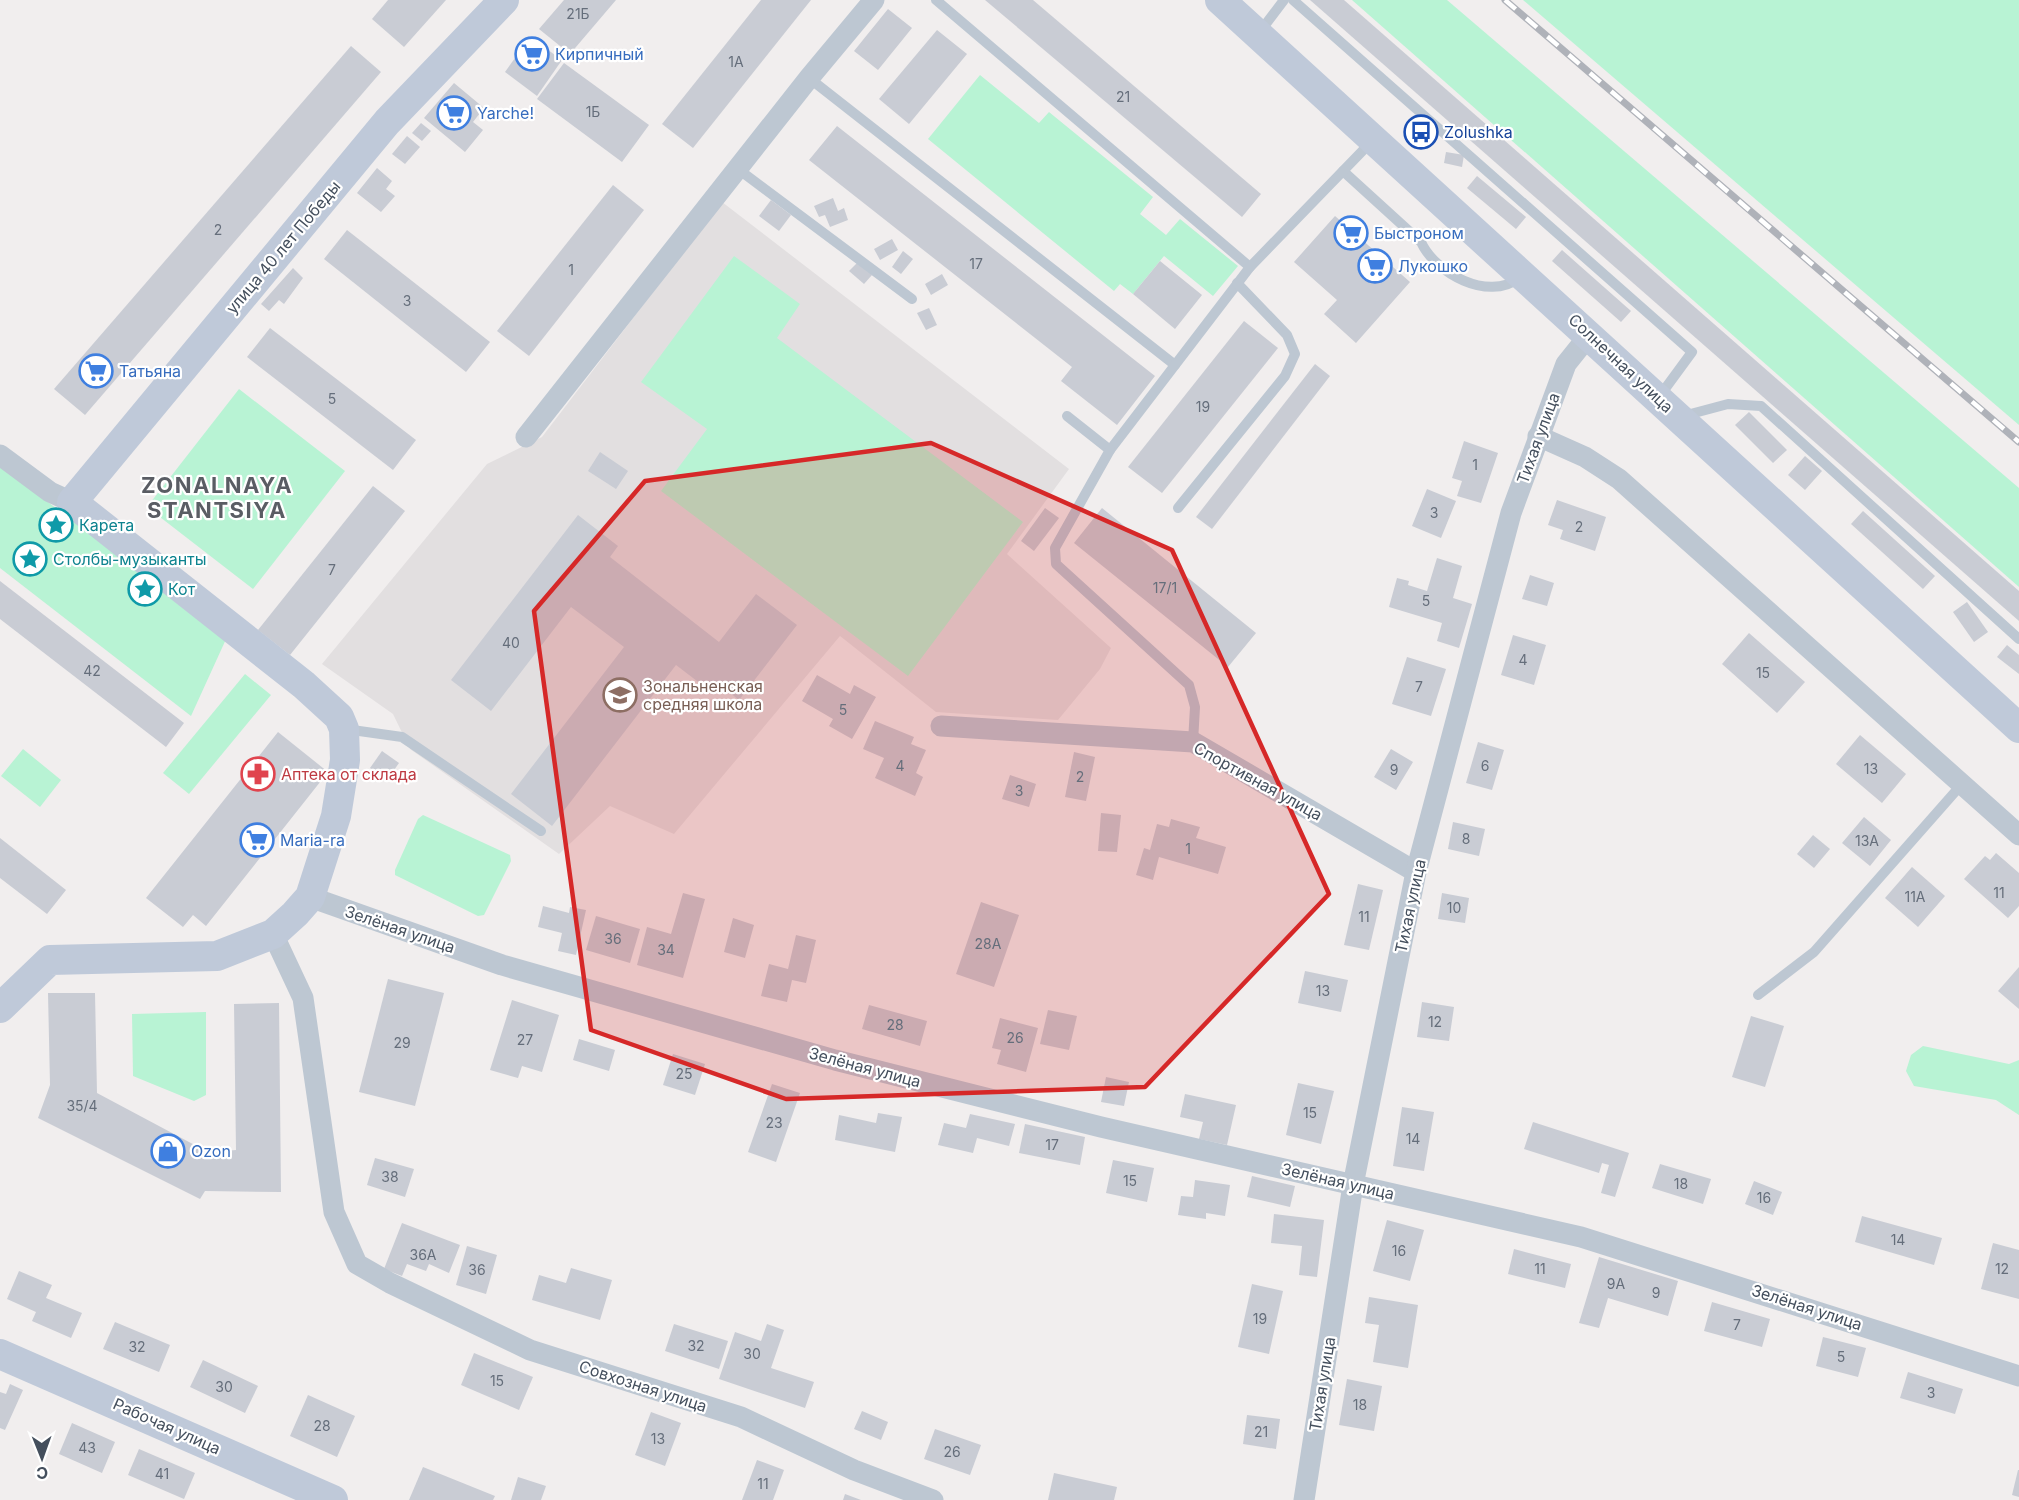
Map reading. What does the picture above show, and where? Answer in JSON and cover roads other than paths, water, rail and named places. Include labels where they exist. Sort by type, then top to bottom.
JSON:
[{"type":"street","name":"улица 40 лет Победы","points":[[72,502],[387,122],[504,0]]},
{"type":"street","points":[[526,437],[809,78],[874,0]]},
{"type":"street","name":"Солнечная улица","points":[[1220,0],[1590,334],[2019,728]]},
{"type":"street","name":"Тихая улица","points":[[1304,1500],[1353,1185],[1416,872],[1511,513],[1566,364],[1590,334]]},
{"type":"street","points":[[1538,436],[1585,457],[1619,479],[2019,835]]},
{"type":"street","points":[[0,455],[50,492],[72,502],[304,685],[339,717],[344,729],[345,760],[336,816],[310,897],[273,934],[217,956],[50,960],[0,1008]]},
{"type":"street","name":"Спортивная улица","points":[[941,726],[1193,742],[1416,872]]},
{"type":"street","name":"Зелёная улица","points":[[310,897],[502,965],[836,1060],[1101,1127],[1581,1237],[2019,1376]]},
{"type":"street","name":"Совхозная улица","points":[[273,934],[303,998],[334,1212],[357,1264],[390,1284],[530,1350],[741,1418],[854,1470],[933,1500]]},
{"type":"street","name":"Рабочая улица","points":[[0,1354],[333,1500]]},
{"type":"lane","points":[[936,0],[1250,267]]},
{"type":"lane","points":[[1258,34],[1284,0]]},
{"type":"lane","points":[[1293,0],[1692,352],[1669,407],[1728,404],[1761,406],[2019,639]]},
{"type":"lane","points":[[809,78],[1175,365]]},
{"type":"lane","points":[[1193,742],[1195,707],[1189,685],[1056,564],[1055,548],[1110,450],[1237,283],[1373,140]]},
{"type":"lane","points":[[738,169],[912,299]]},
{"type":"lane","points":[[1343,171],[1421,242],[1428,257],[1452,276],[1474,285],[1490,286],[1517,281],[1524,274]]},
{"type":"lane","points":[[1178,508],[1286,376],[1295,354],[1287,335],[1237,283]]},
{"type":"lane","points":[[1067,416],[1110,450]]},
{"type":"lane","points":[[344,729],[402,737],[541,831]]},
{"type":"lane","points":[[1758,995],[1814,952],[1962,784]]},
{"type":"railway","points":[[1505,0],[2019,442]]},
{"type":"place","name":"Кирпичный","points":[[532,54]]},
{"type":"place","name":"Yarche!","points":[[454,113]]},
{"type":"place","name":"Zolushka","points":[[1421,132]]},
{"type":"place","name":"Быстроном","points":[[1351,233]]},
{"type":"place","name":"Лукошко","points":[[1375,266]]},
{"type":"place","name":"Татьяна","points":[[96,371]]},
{"type":"place","name":"Карета","points":[[56,525]]},
{"type":"place","name":"Столбы-музыканты","points":[[30,559]]},
{"type":"place","name":"Кот","points":[[145,589]]},
{"type":"place","name":"Зональненская средняя школа","points":[[620,695]]},
{"type":"place","name":"Аптека от склада","points":[[258,774]]},
{"type":"place","name":"Maria-ra","points":[[257,840]]},
{"type":"place","name":"Ozon","points":[[168,1151]]},
{"type":"district","name":"ZONALNAYA STANTSIYA","points":[[217,498]]}]
